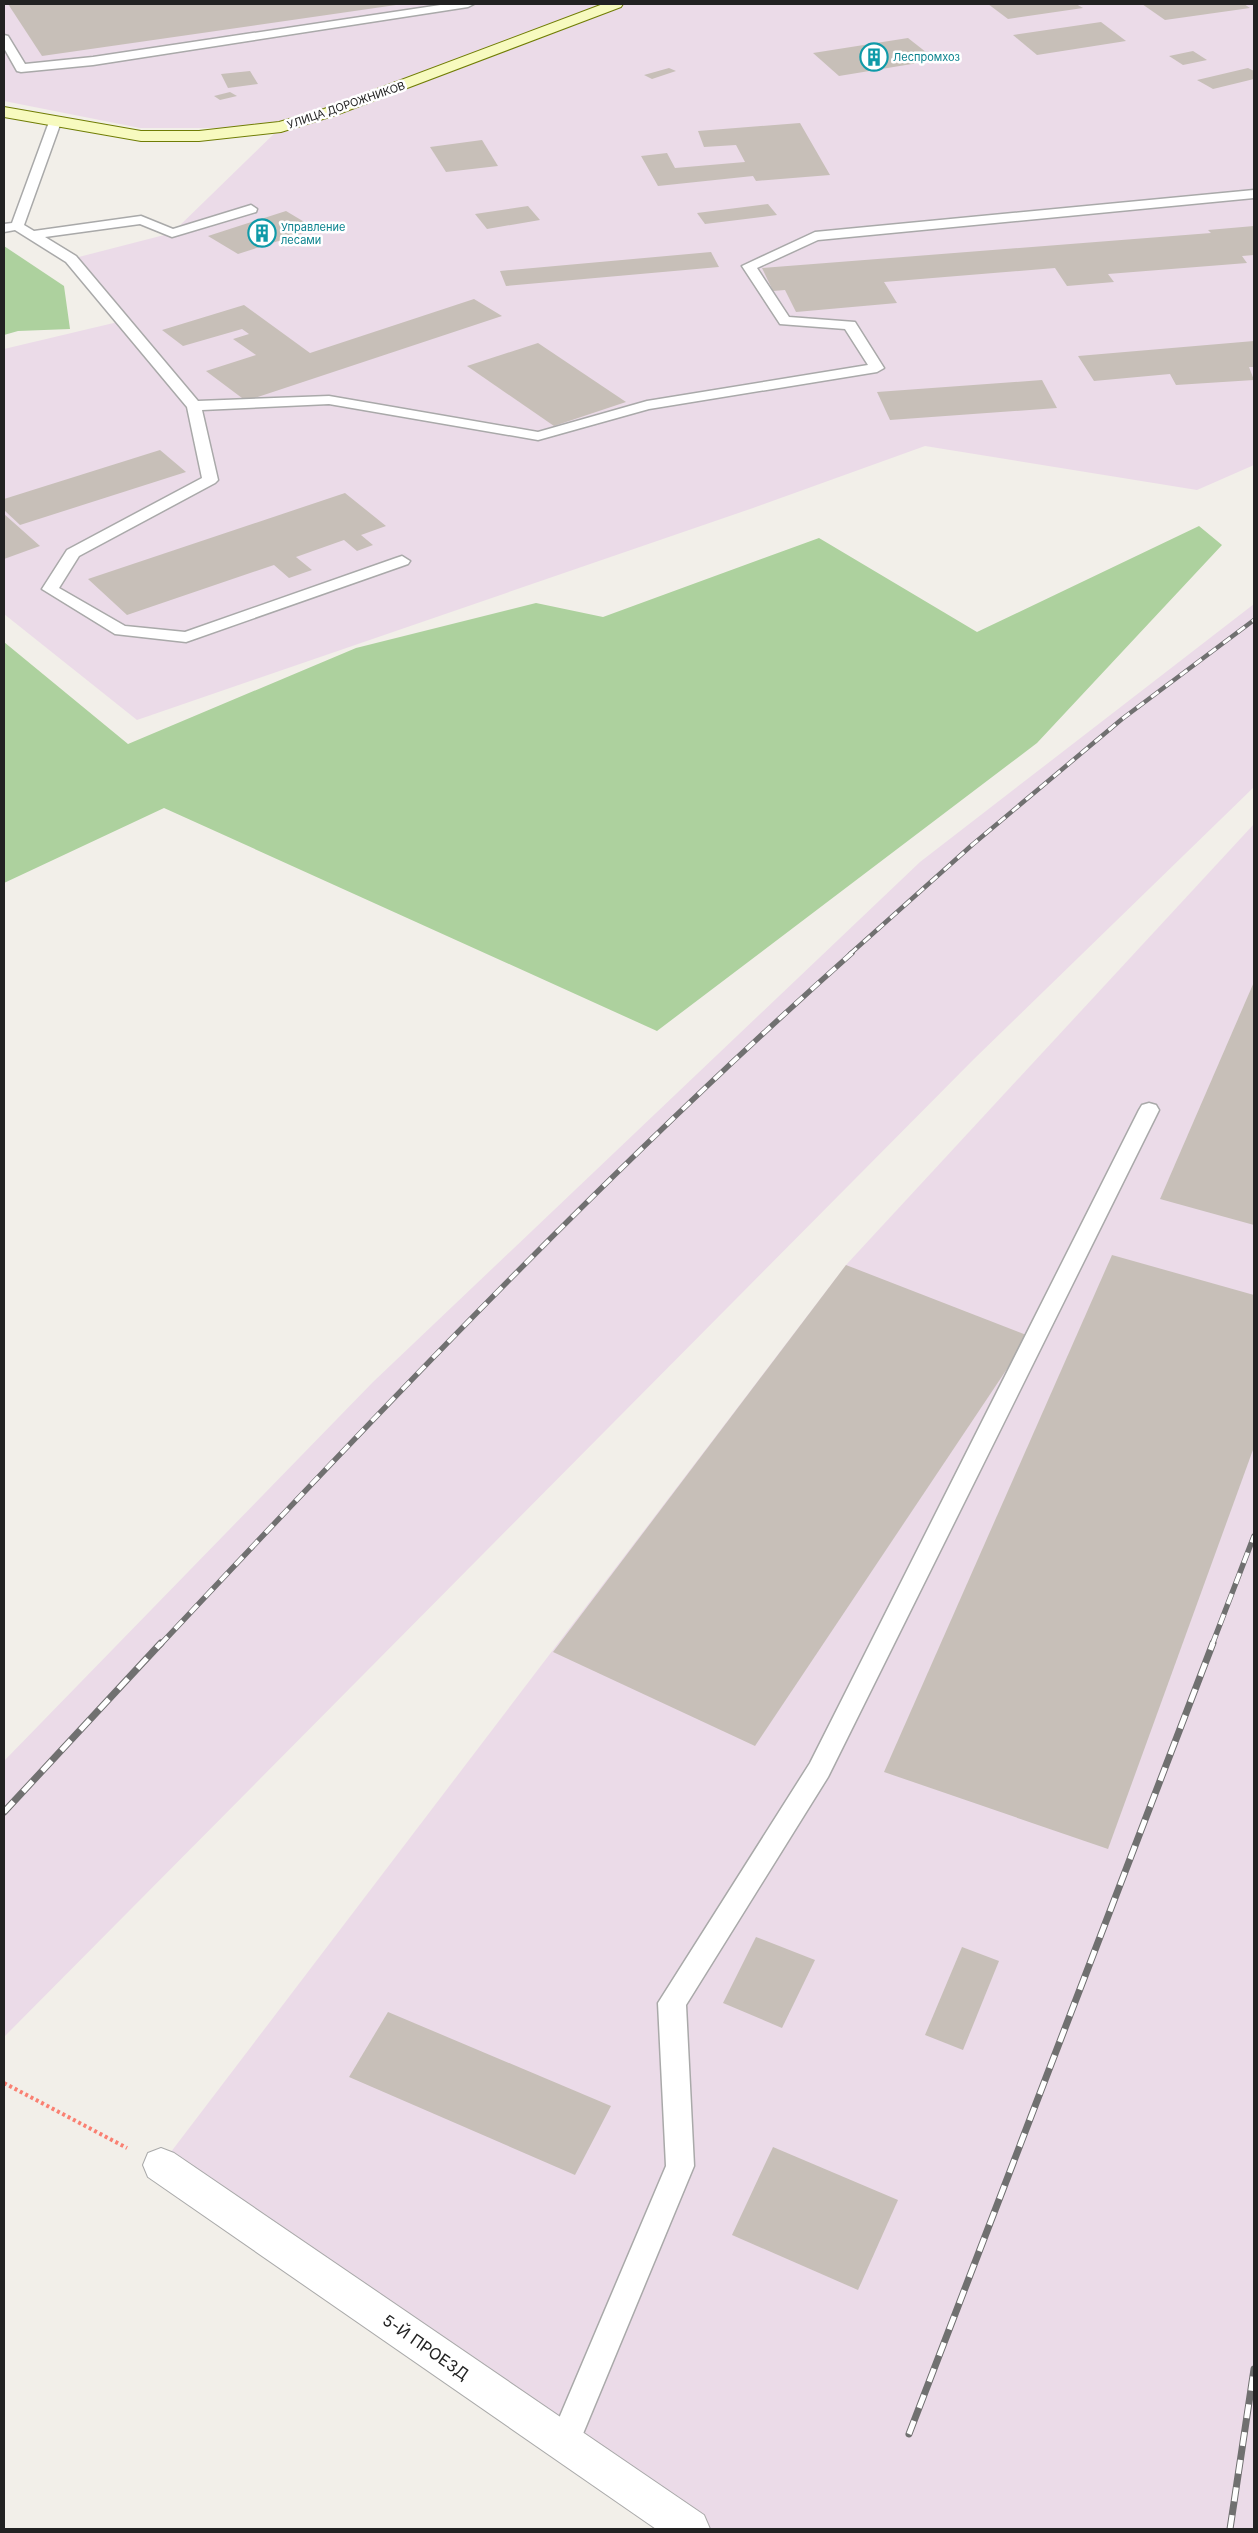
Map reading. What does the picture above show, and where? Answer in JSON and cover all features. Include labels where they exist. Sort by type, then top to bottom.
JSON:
[{"type":"street","name":"УЛИЦА ДОРОЖНИКОВ","points":[[4,112],[141,136],[241,133],[281,127],[330,112],[616,4]]},
{"type":"street","name":"5-Й ПРОЕЗД","points":[[161,2165],[690,2529]]},
{"type":"lane","points":[[4,38],[22,68],[93,61],[468,4]]},
{"type":"lane","points":[[55,122],[11,227],[33,235],[71,260],[194,406],[210,480],[73,553],[50,589],[121,631],[186,636],[402,562]]},
{"type":"lane","points":[[194,406],[329,400],[538,436],[647,405],[877,368],[850,325],[785,320],[750,266],[815,236],[1254,194]]},
{"type":"lane","points":[[33,235],[141,220],[172,233],[251,208]]},
{"type":"lane","points":[[564,2442],[680,2166],[672,2003],[819,1770],[1149,1110]]},
{"type":"path","points":[[4,2083],[161,2165]]},
{"type":"shaded area","points":[[4,4],[1254,4],[1254,465],[1197,490],[925,446],[753,508],[137,720],[4,614],[4,349],[122,321],[71,259],[172,233],[280,128],[140,128],[4,101]]},
{"type":"shaded area","points":[[1254,604],[1254,787],[974,1059],[4,2037],[4,1761],[373,1382],[920,862]]},
{"type":"shaded area","points":[[1254,824],[1254,2529],[696,2529],[161,2165],[846,1265]]},
{"type":"green space","points":[[4,246],[64,286],[70,329],[18,331],[4,335]]},
{"type":"green space","points":[[1199,526],[1222,545],[1037,743],[657,1031],[164,808],[4,883],[4,642],[128,744],[356,648],[536,603],[603,617],[819,538],[977,632]]},
{"type":"building","points":[[8,4],[396,4],[396,5],[42,56]]},
{"type":"building","points":[[988,4],[1076,4],[1083,8],[1008,19]]},
{"type":"building","points":[[1142,4],[1244,4],[1250,8],[1165,20]]},
{"type":"building","points":[[1101,22],[1126,41],[1037,55],[1013,35]]},
{"type":"building","name":"Леспромхоз","points":[[908,38],[936,60],[839,76],[813,53]]},
{"type":"building","points":[[1193,51],[1207,60],[1183,65],[1169,56]]},
{"type":"building","points":[[669,68],[676,71],[652,79],[644,75]]},
{"type":"building","points":[[1248,68],[1254,71],[1254,79],[1213,89],[1197,80]]},
{"type":"building","points":[[250,71],[258,84],[228,88],[221,74]]},
{"type":"building","points":[[230,92],[237,96],[220,100],[214,96]]},
{"type":"building","points":[[800,123],[830,175],[756,181],[753,176],[658,186],[641,156],[667,153],[675,168],[745,162],[736,145],[704,147],[698,131]]},
{"type":"building","points":[[482,140],[498,166],[446,172],[430,147]]},
{"type":"building","points":[[768,204],[777,215],[705,224],[697,213]]},
{"type":"building","points":[[528,206],[540,220],[487,229],[475,214]]},
{"type":"building","name":"Управление лесами","points":[[286,211],[316,229],[238,254],[208,236]]},
{"type":"building","points":[[1254,226],[1254,255],[1242,256],[1247,263],[1108,274],[1114,282],[1067,286],[1055,268],[884,282],[897,303],[796,312],[785,290],[773,291],[762,268],[1211,233],[1208,230]]},
{"type":"building","points":[[711,252],[719,267],[506,286],[500,271]]},
{"type":"building","points":[[474,299],[502,316],[246,401],[206,371],[256,355],[233,339],[249,334],[242,329],[183,346],[162,330],[244,305],[310,353]]},
{"type":"building","points":[[1254,341],[1254,367],[1249,367],[1254,380],[1176,385],[1170,374],[1094,381],[1078,356]]},
{"type":"building","points":[[538,343],[626,402],[554,426],[467,366]]},
{"type":"building","points":[[1042,380],[1057,408],[890,420],[877,392]]},
{"type":"building","points":[[160,450],[186,472],[20,525],[4,510],[4,499]]},
{"type":"building","points":[[345,493],[386,526],[361,535],[373,545],[357,551],[344,540],[296,557],[312,570],[289,578],[274,565],[127,615],[88,579]]},
{"type":"building","points":[[4,514],[40,546],[4,559]]},
{"type":"building","points":[[1254,982],[1254,1225],[1160,1199]]},
{"type":"building","points":[[1112,1255],[1254,1295],[1254,1447],[1108,1849],[884,1772]]},
{"type":"building","points":[[846,1265],[1029,1336],[755,1746],[553,1652]]},
{"type":"building","points":[[756,1937],[815,1960],[782,2028],[723,2003]]},
{"type":"building","points":[[962,1947],[999,1961],[963,2050],[925,2035]]},
{"type":"building","points":[[388,2012],[611,2106],[575,2175],[349,2077]]},
{"type":"building","points":[[773,2147],[898,2200],[858,2290],[732,2235]]},
{"type":"railway","points":[[850,954],[972,845],[1122,719],[1254,620]]},
{"type":"railway","points":[[160,1645],[498,1291],[672,1119],[852,953]]},
{"type":"railway","points":[[1212,1645],[1254,1536]]},
{"type":"railway","points":[[4,1812],[161,1643]]},
{"type":"railway","points":[[909,2434],[1213,1643]]},
{"type":"railway","points":[[1230,2529],[1254,2369]]},
{"type":"place","name":"Леспромхоз","points":[[874,57]]},
{"type":"place","name":"Управление лесами","points":[[262,233]]}]
